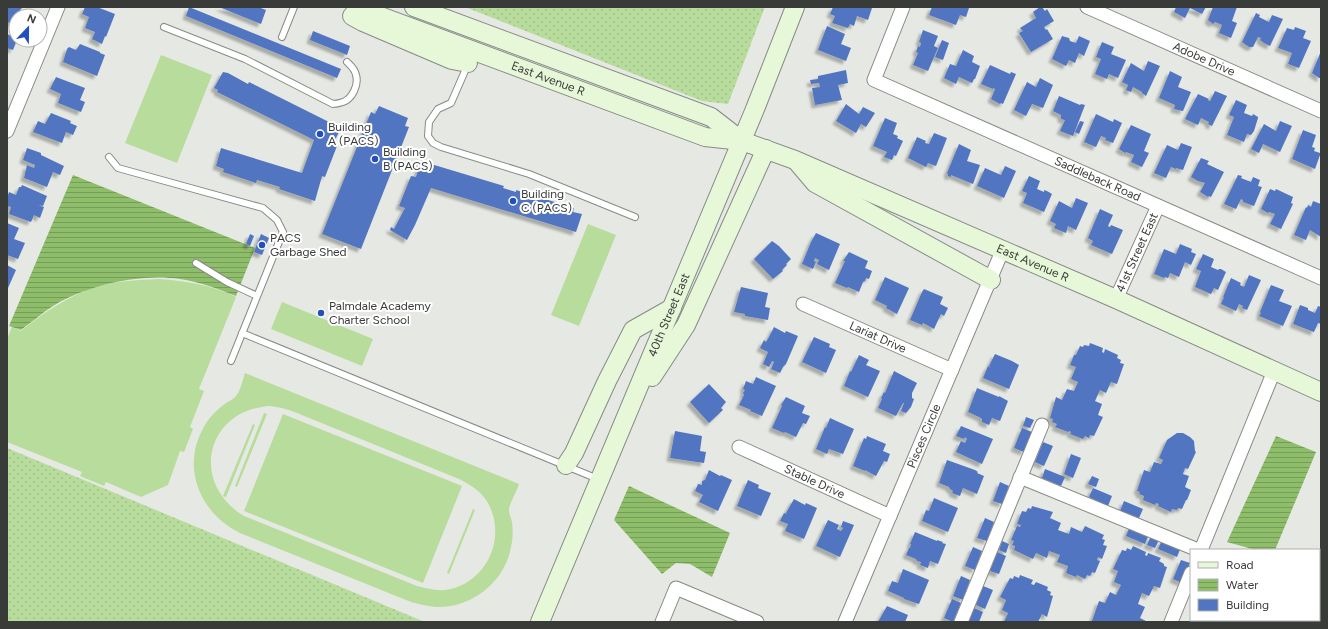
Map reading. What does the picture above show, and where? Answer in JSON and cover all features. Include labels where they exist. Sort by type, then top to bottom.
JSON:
[{"type":"main road","points":[[345,7],[352,16],[363,22],[452,60],[471,57]]},
{"type":"main road","name":"East Avenue R","points":[[356,7],[471,57],[705,137],[742,141],[794,160],[1003,249],[1321,392]]},
{"type":"main road","points":[[386,7],[458,33],[484,33]]},
{"type":"main road","name":"East Avenue R","points":[[414,7],[711,117],[742,141]]},
{"type":"main road","name":"40th Street East","points":[[540,622],[742,141],[795,7]]},
{"type":"main road","points":[[628,414],[686,325],[766,149]]},
{"type":"main road","points":[[794,160],[815,184],[991,280]]},
{"type":"main road","points":[[566,465],[574,453],[607,381],[634,330],[672,308]]},
{"type":"street","points":[[7,131],[58,7]]},
{"type":"street","name":"Saddleback Road","points":[[903,7],[874,80],[1321,278]]},
{"type":"street","name":"Adobe Drive","points":[[1087,7],[1321,111]]},
{"type":"street","name":"41st Street East","points":[[1116,299],[1158,206]]},
{"type":"street","name":"Pisces Circle","points":[[845,622],[1003,249]]},
{"type":"street","name":"Lariat Drive","points":[[803,304],[952,370]]},
{"type":"street","points":[[1199,549],[1274,371]]},
{"type":"street","points":[[961,622],[1042,425]]},
{"type":"street","name":"Stable Drive","points":[[739,447],[890,516]]},
{"type":"street","points":[[1020,477],[1197,549]]},
{"type":"street","points":[[1171,622],[1190,575]]},
{"type":"street","points":[[662,622],[676,588],[757,622]]},
{"type":"lane","points":[[282,37],[294,7]]},
{"type":"lane","points":[[164,27],[245,59],[333,104],[343,102],[349,98],[354,91],[357,82],[356,75],[353,68],[347,62]]},
{"type":"lane","points":[[471,57],[451,103],[438,109],[429,122],[428,136],[433,143],[440,147],[530,174],[635,217]]},
{"type":"lane","points":[[109,158],[118,168],[263,208],[277,220],[282,232],[231,361]]},
{"type":"lane","points":[[196,263],[227,282],[257,296]]},
{"type":"lane","points":[[242,333],[600,479]]},
{"type":"shaded area","points":[[465,7],[765,7],[728,104],[702,101]]},
{"type":"shaded area","points":[[161,55],[212,75],[177,163],[125,143]]},
{"type":"shaded area","points":[[588,224],[616,235],[579,326],[551,315]]},
{"type":"shaded area","points":[[159,279],[199,284],[218,289],[236,297],[199,389],[204,391],[190,427],[193,429],[184,452],[180,451],[168,485],[141,497],[106,482],[104,486],[80,476],[82,472],[7,442],[7,339],[12,327],[21,331],[55,306],[92,288],[117,282]]},
{"type":"shaded area","points":[[282,302],[373,339],[362,366],[271,329]]},
{"type":"shaded area","points":[[245,373],[519,484],[510,504],[509,510],[513,528],[511,547],[502,571],[494,582],[473,598],[461,603],[435,607],[423,605],[411,602],[240,533],[226,524],[204,501],[194,472],[194,456],[198,441],[205,425],[217,410],[236,396]],"holes":[[[270,406],[282,408],[459,479],[477,490],[490,507],[494,520],[495,534],[493,547],[488,560],[481,571],[471,580],[459,586],[445,590],[434,590],[417,586],[244,516],[227,502],[216,485],[211,468],[212,450],[219,434],[231,420],[248,411]]]},
{"type":"shaded area","points":[[264,413],[267,414],[237,487],[235,486]]},
{"type":"shaded area","points":[[283,414],[462,486],[423,583],[244,511]]},
{"type":"shaded area","points":[[253,424],[255,425],[226,497],[223,496]]},
{"type":"shaded area","points":[[7,448],[425,622],[7,622]]},
{"type":"shaded area","points":[[473,509],[475,510],[449,574],[447,573]]},
{"type":"water","points":[[73,175],[255,248],[236,296],[216,288],[187,280],[164,278],[131,279],[114,282],[82,292],[53,306],[21,330],[9,326]]},
{"type":"water","points":[[1276,436],[1316,452],[1275,549],[1252,549],[1227,542]]},
{"type":"water","points":[[629,486],[730,533],[712,577],[690,564],[676,563],[662,574],[614,520]]},
{"type":"building","points":[[7,7],[23,7],[8,8],[7,22]]},
{"type":"building","points":[[85,7],[97,7],[115,14],[102,44],[92,39],[95,32],[85,28],[89,17],[82,14]]},
{"type":"building","points":[[189,7],[341,69],[337,78],[186,16]]},
{"type":"building","points":[[219,7],[258,7],[266,10],[261,24]]},
{"type":"building","points":[[833,7],[872,8],[868,20],[857,16],[854,26],[850,24],[848,28],[832,23],[835,16],[830,14]]},
{"type":"building","points":[[932,7],[969,8],[966,17],[960,15],[956,25],[929,15]]},
{"type":"building","points":[[1042,7],[1045,11],[1047,9],[1054,21],[1044,27],[1053,39],[1031,52],[1019,33],[1023,31],[1020,28],[1036,18],[1033,12]]},
{"type":"building","points":[[1176,7],[1206,7],[1202,14],[1190,8],[1185,18],[1174,12]]},
{"type":"building","points":[[1213,7],[1237,7],[1232,21],[1237,23],[1231,38],[1219,33],[1222,25],[1215,22],[1213,24],[1208,20]]},
{"type":"building","points":[[1256,13],[1260,15],[1259,17],[1269,22],[1272,15],[1283,19],[1270,46],[1258,37],[1253,47],[1249,47],[1242,42]]},
{"type":"building","points":[[827,26],[845,34],[841,44],[851,48],[846,61],[818,50]]},
{"type":"building","points":[[1295,27],[1306,31],[1303,38],[1311,41],[1299,68],[1288,64],[1292,53],[1278,48],[1287,28],[1294,30]]},
{"type":"building","points":[[923,30],[938,36],[934,46],[938,48],[928,71],[913,65],[918,53],[916,52],[918,46],[920,47],[921,43],[919,42]]},
{"type":"building","points":[[313,31],[350,46],[347,55],[310,40]]},
{"type":"building","points":[[7,34],[8,48],[14,48],[13,50],[7,48]]},
{"type":"building","points":[[1062,36],[1069,38],[1070,41],[1076,43],[1079,36],[1090,41],[1084,56],[1079,53],[1075,63],[1069,60],[1066,66],[1052,59]]},
{"type":"building","points":[[942,40],[949,43],[943,60],[935,57]]},
{"type":"building","points":[[1102,42],[1114,47],[1111,54],[1126,60],[1118,78],[1109,74],[1107,79],[1095,74],[1101,59],[1096,57]]},
{"type":"building","points":[[80,44],[105,55],[97,76],[63,62],[67,49],[69,47],[76,50]]},
{"type":"building","points":[[963,50],[974,56],[972,62],[980,66],[972,83],[959,77],[956,84],[944,78],[950,64],[956,66]]},
{"type":"building","points":[[1321,51],[1321,78],[1319,78],[1312,73]]},
{"type":"building","points":[[1148,61],[1160,66],[1146,96],[1133,87],[1131,92],[1126,90],[1128,85],[1122,82],[1131,63],[1144,71]]},
{"type":"building","points":[[990,65],[1010,74],[1011,72],[1016,74],[1003,104],[991,99],[995,89],[981,84]]},
{"type":"building","points":[[846,70],[848,83],[838,85],[842,100],[815,105],[812,88],[820,87],[819,83],[811,84],[810,80],[818,79],[818,76]]},
{"type":"building","points":[[1170,71],[1182,77],[1178,87],[1191,92],[1183,111],[1174,109],[1175,105],[1159,98]]},
{"type":"building","name":"Building A (PACS)","points":[[223,72],[228,73],[248,84],[249,82],[341,128],[333,144],[337,146],[325,177],[322,176],[315,201],[279,189],[280,187],[257,180],[256,183],[223,172],[224,169],[216,166],[221,148],[302,173],[314,140],[217,92],[218,90],[214,88]]},
{"type":"building","points":[[56,77],[85,88],[80,100],[85,102],[81,112],[58,103],[61,94],[50,89]]},
{"type":"building","points":[[1040,78],[1053,85],[1043,108],[1032,104],[1026,116],[1014,110],[1027,82],[1036,87]]},
{"type":"building","points":[[1215,91],[1227,96],[1212,126],[1208,124],[1209,122],[1201,118],[1198,125],[1185,119],[1198,94],[1209,99],[1208,100],[1210,101]]},
{"type":"building","points":[[1059,96],[1080,105],[1085,105],[1073,136],[1060,131],[1065,120],[1061,119],[1061,115],[1053,111]]},
{"type":"building","points":[[1236,100],[1247,105],[1244,113],[1252,116],[1253,114],[1258,117],[1254,131],[1251,135],[1247,134],[1244,142],[1227,135],[1234,117],[1229,115]]},
{"type":"building","points":[[846,104],[859,114],[863,107],[875,113],[866,127],[861,124],[856,133],[836,121]]},
{"type":"building","name":"Building B (PACS)","points":[[379,106],[408,118],[405,126],[409,127],[361,249],[322,234],[371,112],[375,114]]},
{"type":"building","points":[[51,113],[71,121],[70,123],[77,126],[73,135],[66,132],[62,143],[33,132],[38,121],[45,124]]},
{"type":"building","points":[[1096,114],[1113,122],[1114,119],[1122,123],[1113,143],[1105,140],[1106,138],[1101,136],[1096,147],[1084,142]]},
{"type":"building","points":[[885,118],[897,123],[893,134],[898,136],[897,138],[903,141],[896,156],[894,155],[892,160],[884,157],[887,152],[873,146]]},
{"type":"building","points":[[1080,121],[1084,122],[1079,134],[1075,132]]},
{"type":"building","points":[[1280,121],[1292,126],[1280,152],[1263,144],[1259,153],[1251,149],[1264,124],[1276,131]]},
{"type":"building","points":[[1131,125],[1151,134],[1144,151],[1149,153],[1142,167],[1131,162],[1134,155],[1125,153],[1119,149]]},
{"type":"building","points":[[1303,130],[1316,135],[1312,147],[1315,148],[1314,151],[1320,153],[1320,155],[1315,169],[1292,159]]},
{"type":"building","points":[[934,133],[947,138],[936,166],[928,163],[926,167],[908,158],[917,137],[929,144]]},
{"type":"building","points":[[1181,143],[1192,147],[1183,170],[1171,167],[1166,178],[1154,173],[1167,145],[1178,150]]},
{"type":"building","points":[[959,144],[971,150],[967,161],[980,165],[973,184],[951,175],[951,177],[948,176],[947,173]]},
{"type":"building","points":[[27,148],[41,153],[41,155],[64,166],[60,175],[53,172],[47,187],[24,178],[27,165],[34,168],[35,165],[23,160]]},
{"type":"building","points":[[1201,158],[1209,161],[1207,164],[1224,172],[1211,197],[1208,197],[1200,192],[1205,183],[1191,177]]},
{"type":"building","name":"Building C (PACS)","points":[[421,161],[504,186],[503,188],[516,192],[516,190],[574,208],[573,212],[582,214],[576,232],[431,188],[407,240],[390,230],[391,227],[394,229],[405,208],[399,206],[411,176],[416,177]]},
{"type":"building","points":[[1005,166],[1016,171],[1004,198],[977,186],[985,168],[1001,175]]},
{"type":"building","points":[[1238,175],[1242,176],[1241,178],[1251,182],[1253,177],[1260,180],[1258,186],[1262,187],[1254,206],[1243,202],[1241,199],[1236,209],[1224,204]]},
{"type":"building","points":[[1029,176],[1040,181],[1037,189],[1044,192],[1044,190],[1047,191],[1052,194],[1044,212],[1023,203],[1027,193],[1022,191]]},
{"type":"building","points":[[22,185],[47,196],[43,206],[38,205],[44,207],[40,218],[34,215],[31,222],[9,214],[11,207],[7,206],[9,192],[16,195],[19,187]]},
{"type":"building","points":[[1270,189],[1275,191],[1276,189],[1293,197],[1291,203],[1293,204],[1281,229],[1270,224],[1275,214],[1268,213],[1261,209]]},
{"type":"building","points":[[1076,198],[1088,203],[1076,230],[1068,226],[1066,233],[1054,228],[1056,224],[1050,221],[1059,201],[1072,208]]},
{"type":"building","points":[[1313,201],[1321,204],[1321,237],[1310,230],[1306,240],[1294,235],[1306,207],[1307,208],[1308,205],[1311,207]]},
{"type":"building","points":[[1100,209],[1113,215],[1108,226],[1110,227],[1111,225],[1123,230],[1112,254],[1091,245],[1093,241],[1088,238]]},
{"type":"building","points":[[7,223],[19,228],[14,239],[25,243],[18,259],[7,255]]},
{"type":"building","points":[[816,233],[840,244],[829,270],[817,264],[819,260],[815,258],[814,261],[816,262],[813,269],[802,264]]},
{"type":"building","points":[[250,234],[254,236],[250,246],[246,244]]},
{"type":"building","name":"PACS Garbage Shed","points":[[261,234],[269,238],[262,255],[254,252]]},
{"type":"building","points":[[772,241],[791,259],[782,270],[783,271],[773,279],[754,259]]},
{"type":"building","points":[[1180,244],[1192,249],[1191,252],[1196,254],[1191,265],[1185,262],[1179,277],[1170,273],[1168,278],[1154,274],[1164,249],[1176,254]]},
{"type":"building","points":[[849,252],[868,261],[865,268],[872,271],[869,279],[866,278],[863,282],[859,292],[835,283],[845,261],[843,261]]},
{"type":"building","points":[[1203,254],[1214,259],[1211,267],[1218,270],[1221,269],[1226,272],[1218,290],[1214,288],[1211,294],[1195,287],[1201,271],[1196,269]]},
{"type":"building","points":[[7,265],[16,270],[8,288],[7,288]]},
{"type":"building","points":[[1249,275],[1261,280],[1247,310],[1242,308],[1243,306],[1239,304],[1236,311],[1221,304],[1231,278],[1241,283],[1240,285],[1244,287]]},
{"type":"building","points":[[885,277],[909,288],[897,314],[886,308],[887,306],[875,300]]},
{"type":"building","points":[[1271,285],[1284,290],[1279,301],[1292,306],[1283,326],[1259,316]]},
{"type":"building","points":[[741,287],[768,293],[765,307],[770,308],[768,320],[745,316],[745,314],[734,312]]},
{"type":"building","points":[[924,289],[943,297],[940,304],[948,308],[944,316],[941,314],[934,329],[923,323],[922,325],[910,320]]},
{"type":"building","points":[[1300,305],[1315,313],[1318,306],[1321,307],[1321,324],[1318,323],[1314,332],[1293,324]]},
{"type":"building","points":[[774,327],[785,333],[786,331],[798,336],[786,364],[780,373],[771,369],[774,362],[772,361],[769,367],[763,364],[768,352],[760,348],[764,340],[766,342]]},
{"type":"building","points":[[814,337],[830,344],[829,347],[836,350],[826,373],[802,362]]},
{"type":"building","points":[[1090,343],[1103,348],[1102,352],[1104,353],[1105,349],[1118,355],[1117,358],[1121,360],[1120,363],[1124,364],[1117,384],[1111,382],[1106,393],[1100,390],[1095,401],[1102,404],[1098,415],[1103,417],[1094,436],[1090,435],[1089,438],[1085,436],[1083,439],[1070,434],[1071,432],[1069,431],[1068,432],[1055,427],[1057,424],[1052,422],[1053,419],[1050,418],[1056,397],[1062,400],[1067,389],[1074,391],[1078,382],[1071,379],[1076,367],[1070,365],[1074,355],[1076,355],[1080,346],[1089,346]]},
{"type":"building","points":[[995,354],[1019,365],[1009,389],[983,378],[988,366],[991,368],[989,366]]},
{"type":"building","points":[[859,355],[869,360],[866,365],[880,371],[868,397],[844,386]]},
{"type":"building","points":[[894,371],[917,383],[912,393],[912,398],[914,399],[911,407],[906,413],[901,411],[903,403],[896,416],[878,408],[882,399],[881,398],[884,392],[885,393]]},
{"type":"building","points":[[756,377],[776,386],[762,416],[739,405],[744,395],[743,393],[745,390],[743,389],[746,381],[753,384]]},
{"type":"building","points":[[709,384],[726,402],[721,408],[723,410],[709,423],[690,402]]},
{"type":"building","points":[[977,388],[1008,401],[1000,421],[992,418],[989,425],[982,422],[982,419],[979,417],[968,412]]},
{"type":"building","points":[[786,397],[805,406],[802,413],[810,416],[806,424],[803,423],[796,437],[772,428],[782,406],[781,405]]},
{"type":"building","points":[[1026,417],[1034,420],[1030,428],[1023,426]]},
{"type":"building","points":[[830,418],[854,429],[843,454],[829,449],[827,454],[816,449]]},
{"type":"building","points":[[961,426],[993,439],[982,464],[956,452],[961,441],[965,443],[967,439],[965,437],[964,439],[956,436]]},
{"type":"building","points":[[1022,428],[1032,432],[1024,452],[1014,448]]},
{"type":"building","points":[[675,431],[702,436],[700,451],[706,452],[704,463],[670,458]]},
{"type":"building","points":[[1177,433],[1183,433],[1194,441],[1196,452],[1188,469],[1185,468],[1183,474],[1189,476],[1185,487],[1191,490],[1187,500],[1182,509],[1172,509],[1171,512],[1158,506],[1159,504],[1156,503],[1155,505],[1143,500],[1144,496],[1139,494],[1140,492],[1137,491],[1144,470],[1150,472],[1154,462],[1161,464],[1163,460],[1159,458],[1167,440]]},
{"type":"building","points":[[867,436],[886,444],[883,451],[890,454],[887,462],[884,461],[876,476],[853,466],[864,438],[866,439]]},
{"type":"building","points":[[1043,442],[1053,446],[1044,466],[1035,462]]},
{"type":"building","points":[[1071,454],[1081,458],[1073,478],[1064,474]]},
{"type":"building","points":[[947,460],[975,470],[978,472],[977,473],[984,476],[977,494],[963,488],[960,496],[952,493],[953,491],[949,487],[939,483]]},
{"type":"building","points":[[1045,469],[1065,477],[1061,486],[1042,478]]},
{"type":"building","points":[[709,470],[732,480],[718,511],[699,502],[703,495],[695,491],[698,484],[702,485],[702,481],[705,480]]},
{"type":"building","points":[[1092,476],[1099,479],[1096,487],[1088,484]]},
{"type":"building","points":[[748,480],[759,485],[758,488],[771,493],[761,516],[737,506]]},
{"type":"building","points":[[1000,482],[1009,486],[1002,504],[993,501]]},
{"type":"building","points":[[1093,488],[1112,496],[1108,506],[1089,497]]},
{"type":"building","points":[[934,498],[958,508],[948,532],[922,521],[926,510],[929,511]]},
{"type":"building","points":[[794,499],[805,505],[806,503],[817,508],[804,539],[785,531],[788,524],[780,521],[784,513],[787,514],[786,513]]},
{"type":"building","points":[[1124,501],[1143,509],[1139,518],[1120,511]]},
{"type":"building","points":[[1032,506],[1053,512],[1050,518],[1061,523],[1058,530],[1069,534],[1071,527],[1082,532],[1085,526],[1104,535],[1102,539],[1105,540],[1103,545],[1107,546],[1102,559],[1098,557],[1097,560],[1100,561],[1095,573],[1092,572],[1090,576],[1087,575],[1085,579],[1077,575],[1076,577],[1066,573],[1068,566],[1057,562],[1060,555],[1049,551],[1047,558],[1036,553],[1033,559],[1014,550],[1015,546],[1012,545],[1014,541],[1011,540],[1017,526],[1020,527],[1021,525],[1017,524],[1022,511],[1026,512],[1028,508],[1031,509]]},
{"type":"building","points":[[985,518],[994,522],[987,541],[977,538]]},
{"type":"building","points":[[828,520],[839,525],[837,529],[841,531],[843,528],[841,527],[843,521],[854,525],[840,557],[816,546]]},
{"type":"building","points":[[1130,526],[1149,534],[1145,544],[1126,536]]},
{"type":"building","points":[[915,532],[946,544],[938,564],[930,561],[928,568],[920,565],[921,562],[917,561],[916,559],[906,555]]},
{"type":"building","points":[[1151,536],[1159,540],[1155,548],[1147,545]]},
{"type":"building","points":[[1162,540],[1181,547],[1177,557],[1158,549]]},
{"type":"building","points":[[1002,541],[1009,544],[1006,553],[999,550]]},
{"type":"building","points":[[1133,546],[1146,552],[1145,555],[1147,556],[1148,553],[1161,558],[1159,561],[1167,567],[1160,588],[1154,586],[1149,596],[1142,593],[1138,604],[1145,607],[1140,618],[1146,622],[1092,621],[1099,601],[1105,603],[1110,592],[1116,595],[1121,585],[1114,582],[1118,571],[1113,569],[1122,550],[1126,551],[1127,548],[1131,550]]},
{"type":"building","points":[[973,547],[982,551],[975,570],[965,566]]},
{"type":"building","points":[[997,552],[1006,556],[999,574],[990,571]]},
{"type":"building","points":[[1181,560],[1190,563],[1182,583],[1173,579]]},
{"type":"building","points":[[903,569],[929,580],[919,604],[888,591],[892,581],[898,583]]},
{"type":"building","points":[[1020,575],[1033,580],[1031,584],[1034,585],[1036,582],[1048,587],[1047,590],[1051,592],[1050,595],[1053,596],[1047,617],[1042,614],[1038,622],[1004,622],[1008,613],[1002,610],[1006,600],[1000,597],[1010,578],[1013,579],[1014,576],[1019,578]]},
{"type":"building","points":[[961,576],[970,580],[963,600],[953,596]]},
{"type":"building","points":[[983,586],[993,590],[985,609],[976,605]]},
{"type":"building","points":[[952,599],[961,603],[953,622],[944,618]]},
{"type":"building","points":[[887,606],[908,615],[905,622],[878,622]]},
{"type":"building","points":[[974,608],[983,612],[979,622],[969,622]]},
{"type":"building","points":[[1212,621],[1258,621],[1257,622]]},
{"type":"place","name":"Building A (PACS)","points":[[320,134]]},
{"type":"place","name":"Building B (PACS)","points":[[375,159]]},
{"type":"place","name":"Building C (PACS)","points":[[513,201]]},
{"type":"place","name":"PACS Garbage Shed","points":[[262,245]]},
{"type":"place","name":"Palmdale Academy Charter School","points":[[321,313]]}]
